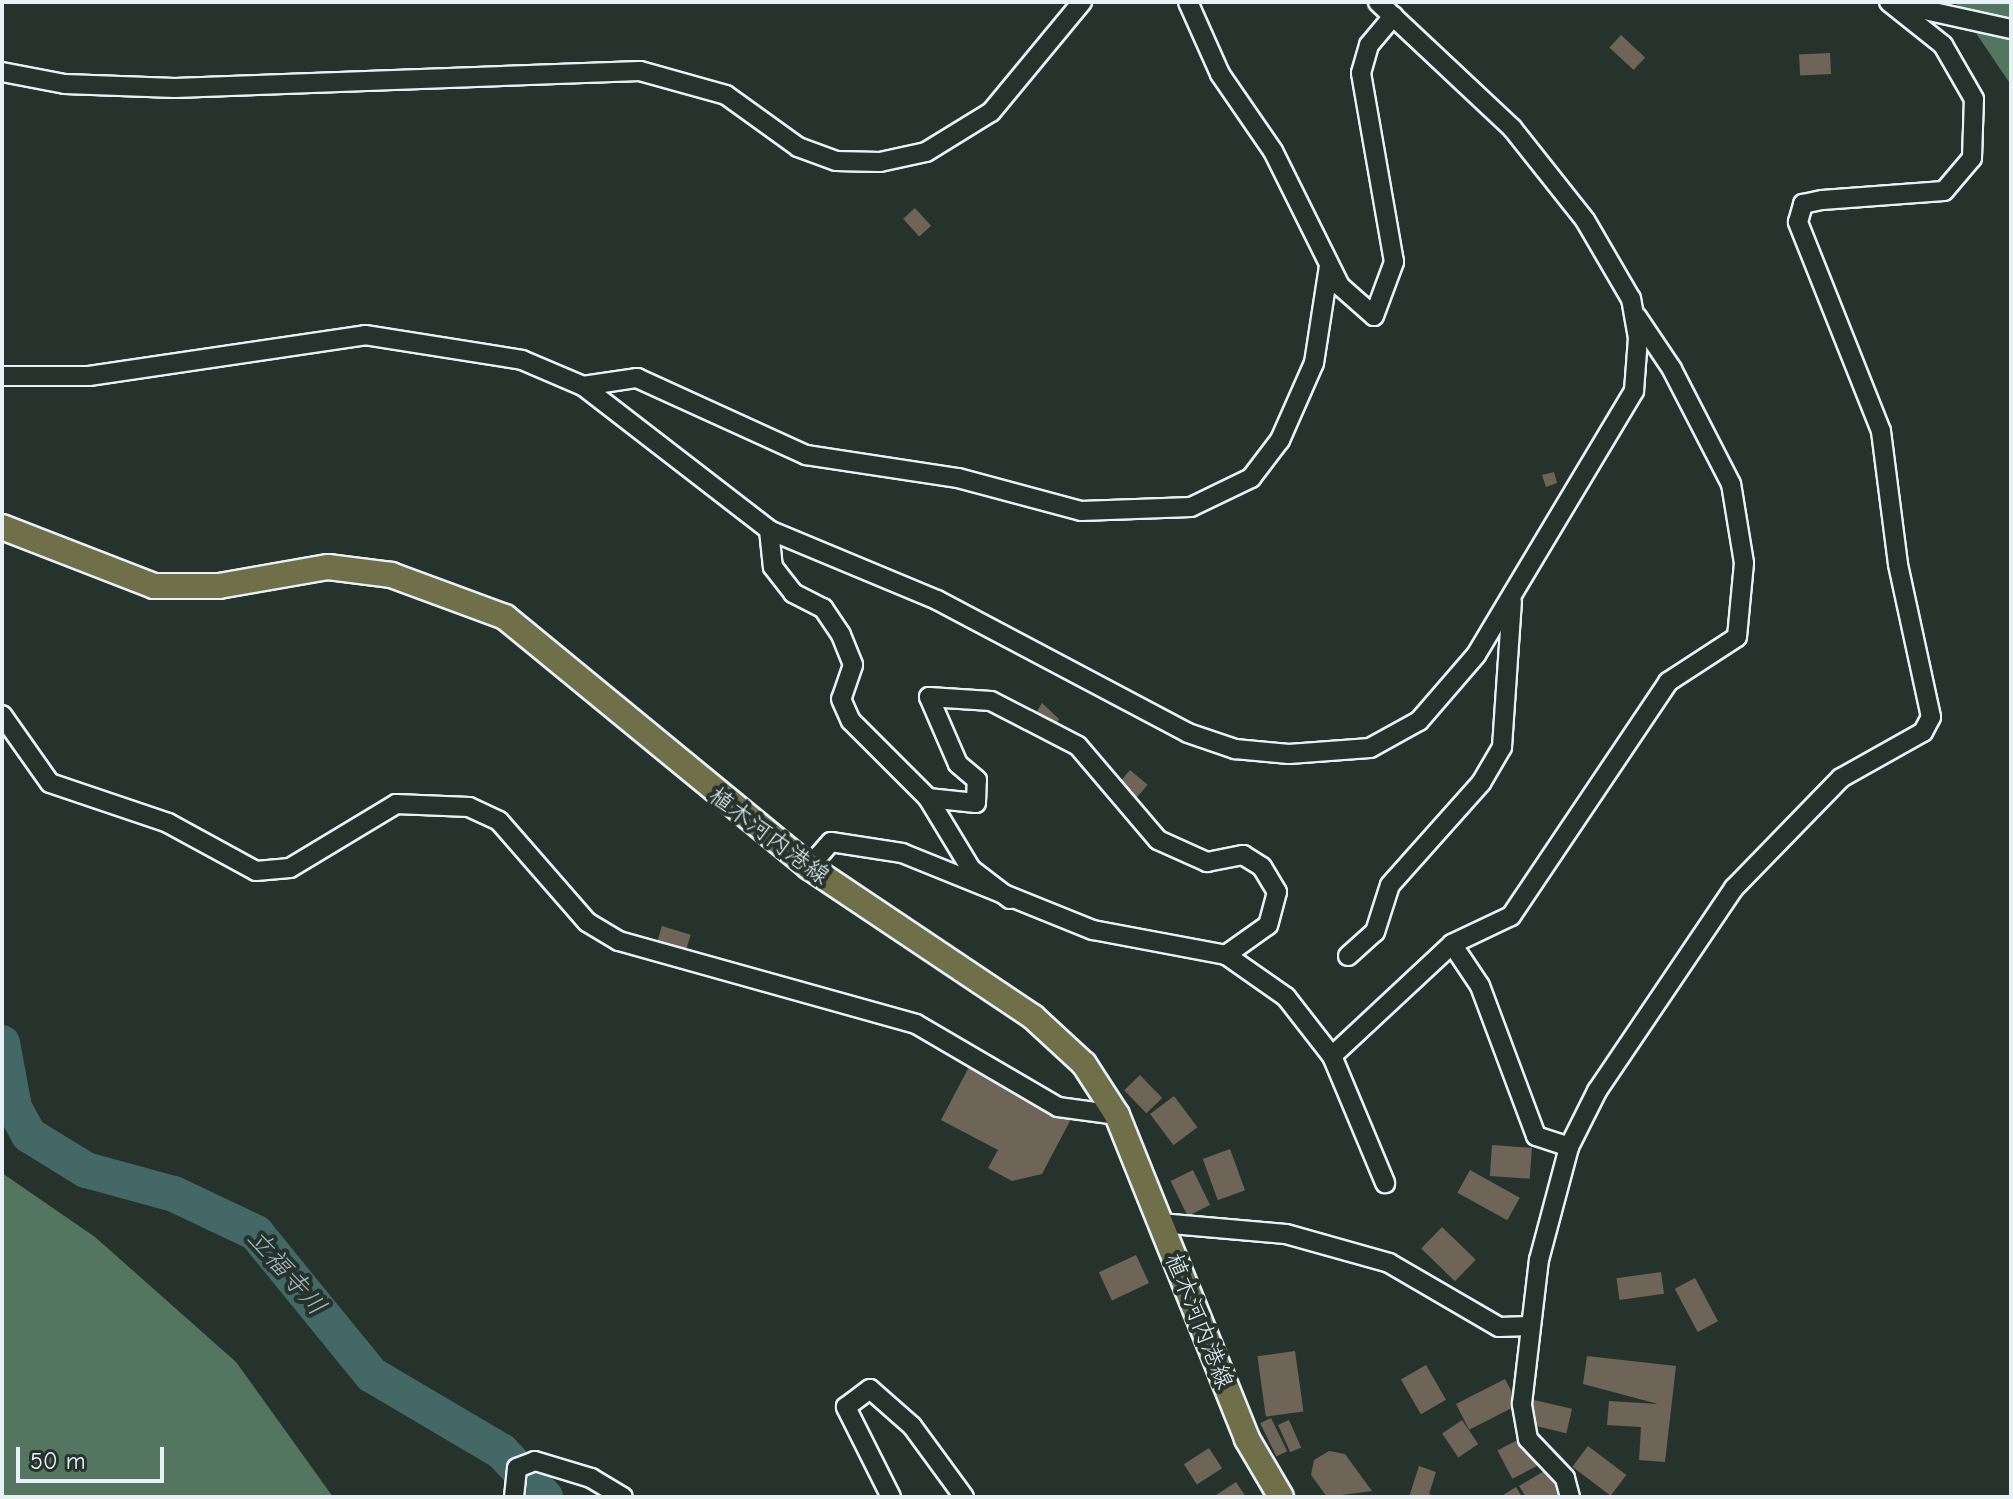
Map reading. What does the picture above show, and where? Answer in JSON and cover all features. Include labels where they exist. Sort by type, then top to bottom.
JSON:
[{"type":"main road","name":"植木河内港線","points":[[2,527],[154,586],[219,586],[328,567],[391,575],[505,617],[809,867],[1033,1017],[1084,1064],[1117,1115],[1247,1439],[1281,1497]]},
{"type":"street","points":[[2,72],[65,84],[175,88],[640,71],[726,95],[798,147],[836,161],[880,162],[926,152],[991,112],[1082,2]]},
{"type":"street","points":[[1188,2],[1220,74],[1273,151],[1329,266],[1374,316],[1394,262],[1361,73],[1369,45],[1393,16]]},
{"type":"street","points":[[1332,1056],[1452,944],[1511,916],[1668,682],[1737,637],[1744,563],[1731,484],[1672,369],[1633,311],[1585,220],[1512,128],[1378,2]]},
{"type":"street","points":[[1889,2],[2011,29]]},
{"type":"street","points":[[1570,1497],[1565,1478],[1528,1439],[1522,1404],[1530,1326],[1569,1147],[1597,1091],[1734,888],[1841,778],[1923,732],[1931,717],[1898,564],[1881,431],[1798,222],[1803,204],[1944,191],[1972,158],[1974,99],[1943,45],[1889,2]]},
{"type":"street","points":[[583,386],[637,378],[806,455],[958,478],[1081,511],[1191,507],[1251,478],[1280,440],[1314,363],[1329,266]]},
{"type":"street","points":[[2,376],[89,376],[365,335],[522,360],[583,386],[769,530],[937,600],[1188,733],[1235,749],[1289,754],[1370,748],[1419,721],[1512,598],[1634,391],[1633,311]]},
{"type":"street","points":[[769,530],[773,567],[793,593],[823,608],[841,635],[853,665],[841,699],[851,721],[928,798],[971,869],[1010,899]]},
{"type":"street","points":[[1348,956],[1375,932],[1390,885],[1481,783],[1502,747],[1512,598]]},
{"type":"street","points":[[928,798],[976,803],[977,780],[958,764],[929,697],[991,701],[1078,746],[1158,840],[1207,862],[1243,855],[1262,867],[1277,892],[1268,925],[1226,955]]},
{"type":"street","points":[[2,715],[50,783],[168,823],[256,871],[290,868],[396,804],[469,807],[499,821],[587,922],[619,941],[916,1024],[1058,1107],[1117,1115]]},
{"type":"street","points":[[809,867],[831,842],[902,853],[1093,930],[1226,955],[1286,997],[1332,1056],[1385,1183]]},
{"type":"street","points":[[1452,944],[1480,986],[1536,1136],[1569,1147]]},
{"type":"street","points":[[1160,1223],[1315,1243],[1389,1263],[1499,1327],[1530,1326]]},
{"type":"street","points":[[891,1497],[846,1407],[870,1389],[912,1426],[964,1497]]},
{"type":"street","points":[[514,1497],[517,1468],[535,1461],[591,1478],[623,1497]]},
{"type":"green space","points":[[1955,2],[2011,2],[2011,85]]},
{"type":"green space","points":[[2,1173],[95,1237],[236,1362],[333,1497],[2,1497]]},
{"type":"building","points":[[1621,35],[1645,58],[1634,70],[1609,47]]},
{"type":"building","points":[[1830,53],[1831,74],[1800,76],[1799,55]]},
{"type":"building","points":[[915,208],[931,226],[919,237],[903,219]]},
{"type":"building","points":[[1554,472],[1557,483],[1546,487],[1542,475]]},
{"type":"building","points":[[1042,703],[1059,719],[1054,728],[1037,711]]},
{"type":"building","points":[[1130,770],[1148,785],[1134,801],[1117,786]]},
{"type":"building","points":[[662,926],[691,935],[686,949],[658,940]]},
{"type":"building","points":[[970,1065],[1071,1119],[1042,1174],[1012,1181],[988,1168],[998,1150],[941,1120]]},
{"type":"building","points":[[1140,1075],[1162,1098],[1146,1113],[1124,1090]]},
{"type":"building","points":[[1174,1096],[1197,1127],[1174,1145],[1150,1114]]},
{"type":"building","points":[[1492,1145],[1532,1148],[1530,1179],[1490,1176]]},
{"type":"building","points":[[1230,1149],[1245,1190],[1218,1200],[1203,1159]]},
{"type":"building","points":[[1193,1170],[1210,1205],[1188,1216],[1171,1181]]},
{"type":"building","points":[[1470,1170],[1520,1198],[1507,1220],[1457,1193]]},
{"type":"building","points":[[1442,1227],[1476,1260],[1455,1281],[1421,1249]]},
{"type":"building","points":[[1136,1255],[1149,1283],[1112,1300],[1099,1272]]},
{"type":"building","points":[[1661,1272],[1664,1294],[1619,1300],[1616,1278]]},
{"type":"building","points":[[1695,1278],[1718,1321],[1698,1332],[1675,1289]]},
{"type":"building","points":[[1295,1351],[1303,1411],[1266,1417],[1257,1356]]},
{"type":"building","points":[[1587,1356],[1676,1366],[1665,1462],[1639,1460],[1641,1427],[1607,1425],[1609,1401],[1658,1404],[1583,1384]]},
{"type":"building","points":[[1426,1365],[1446,1400],[1421,1414],[1401,1380]]},
{"type":"building","points":[[1505,1379],[1518,1405],[1469,1430],[1456,1404]]},
{"type":"building","points":[[1534,1400],[1572,1409],[1566,1433],[1528,1424]]},
{"type":"building","points":[[1271,1418],[1287,1451],[1276,1457],[1260,1423]]},
{"type":"building","points":[[1289,1420],[1301,1447],[1290,1452],[1278,1425]]},
{"type":"building","points":[[1462,1420],[1478,1444],[1458,1457],[1442,1433]]},
{"type":"building","points":[[1523,1437],[1538,1465],[1512,1479],[1497,1451]]},
{"type":"building","points":[[1588,1446],[1626,1475],[1611,1496],[1572,1467]]},
{"type":"building","points":[[1209,1448],[1222,1468],[1197,1484],[1184,1464]]},
{"type":"building","points":[[1329,1451],[1345,1454],[1372,1491],[1327,1497],[1311,1475],[1314,1460]]},
{"type":"building","points":[[1419,1466],[1436,1472],[1429,1494],[1437,1497],[1409,1497]]},
{"type":"building","points":[[1546,1470],[1562,1495],[1526,1497],[1519,1486]]},
{"type":"building","points":[[1236,1482],[1246,1497],[1213,1497]]},
{"type":"building","points":[[1516,1487],[1522,1497],[1500,1497]]},
{"type":"waterway","name":"立福寺川","points":[[2,1043],[14,1108],[29,1135],[86,1170],[174,1194],[256,1233],[372,1375],[501,1451],[545,1497]]}]
